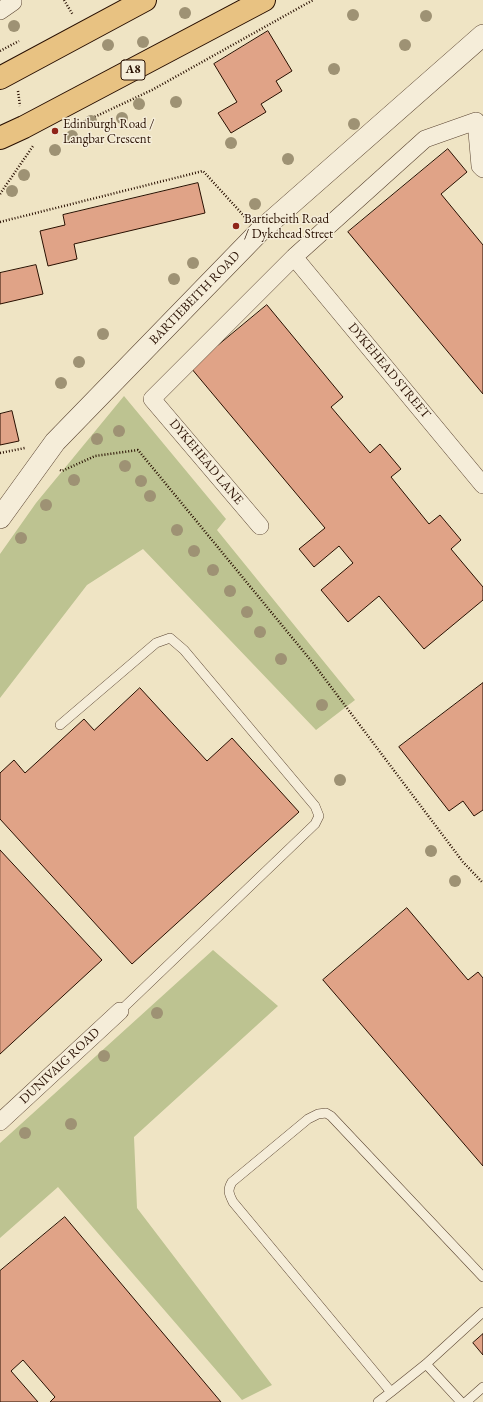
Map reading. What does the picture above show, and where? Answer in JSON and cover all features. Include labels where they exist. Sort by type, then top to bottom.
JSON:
[{"type":"main road","points":[[7,75],[145,0]]},
{"type":"main road","name":"A8","points":[[0,138],[24,127],[264,0]]},
{"type":"street","points":[[0,11],[13,2],[13,0]]},
{"type":"street","name":"BARTIEBEITH ROAD","points":[[0,518],[55,442],[259,232],[483,35]]},
{"type":"street","points":[[294,256],[425,139],[479,123],[480,166],[483,170]]},
{"type":"street","name":"DYKEHEAD LANE","points":[[260,526],[152,399],[294,256]]},
{"type":"street","name":"DYKEHEAD STREET","points":[[294,256],[483,485]]},
{"type":"street","name":"DUNIVAIG ROAD","points":[[0,1122],[120,1011]]},
{"type":"lane","points":[[60,725],[156,643],[170,638],[184,650],[315,806],[319,816],[314,824],[120,1011]]},
{"type":"lane","points":[[391,1392],[233,1202],[229,1195],[228,1188],[232,1182],[308,1120],[318,1114],[326,1113],[331,1116],[483,1277]]},
{"type":"lane","points":[[378,1402],[426,1364],[483,1312]]},
{"type":"lane","points":[[426,1364],[461,1402]]},
{"type":"lane","points":[[466,1402],[483,1387]]},
{"type":"path","points":[[68,129],[152,90],[313,0]]},
{"type":"path","points":[[4,49],[7,75],[24,127],[33,146]]},
{"type":"path","points":[[0,194],[33,146],[40,143]]},
{"type":"path","points":[[0,222],[202,171],[259,232]]},
{"type":"path","points":[[42,459],[62,471],[95,456],[138,450],[313,663],[463,862],[483,883]]},
{"type":"green space","points":[[124,396],[226,519],[217,530],[355,700],[316,730],[143,549],[87,585],[0,698],[0,554],[36,503]]},
{"type":"green space","points":[[213,950],[278,1006],[134,1137],[137,1208],[272,1385],[242,1400],[58,1187],[0,1238],[0,1143]]},
{"type":"building","points":[[268,31],[292,71],[276,81],[282,91],[261,104],[266,112],[231,133],[218,113],[237,102],[214,64]]},
{"type":"building","points":[[448,149],[467,172],[441,194],[483,245],[483,394],[348,232]]},
{"type":"building","points":[[198,183],[205,213],[74,244],[77,259],[48,266],[40,231],[65,225],[63,215]]},
{"type":"building","points":[[36,265],[43,294],[0,304],[0,273]]},
{"type":"building","points":[[267,305],[343,397],[331,407],[370,453],[380,444],[401,469],[391,477],[429,524],[440,515],[461,540],[451,549],[483,587],[483,600],[424,649],[379,596],[348,622],[321,590],[353,563],[339,546],[314,567],[299,549],[325,528],[191,368]]},
{"type":"building","points":[[12,411],[19,441],[0,445],[0,414]]},
{"type":"building","points":[[483,683],[483,810],[474,816],[463,801],[449,811],[399,747]]},
{"type":"building","points":[[140,688],[207,761],[232,738],[299,812],[132,964],[0,819],[0,773],[14,760],[25,773],[84,719],[94,730]]},
{"type":"building","points":[[0,850],[102,960],[0,1054]]},
{"type":"building","points":[[407,908],[468,980],[478,972],[483,978],[483,1166],[323,980]]},
{"type":"building","points":[[65,1217],[221,1402],[50,1402],[55,1397],[23,1360],[11,1371],[38,1402],[0,1402],[0,1271]]},
{"type":"building","points":[[483,1334],[483,1355],[473,1343]]},
{"type":"place","name":"Edinburgh Road / Langbar Crescent","points":[[55,131]]},
{"type":"place","name":"Bartiebeith Road / Dykehead Street","points":[[236,226]]}]
